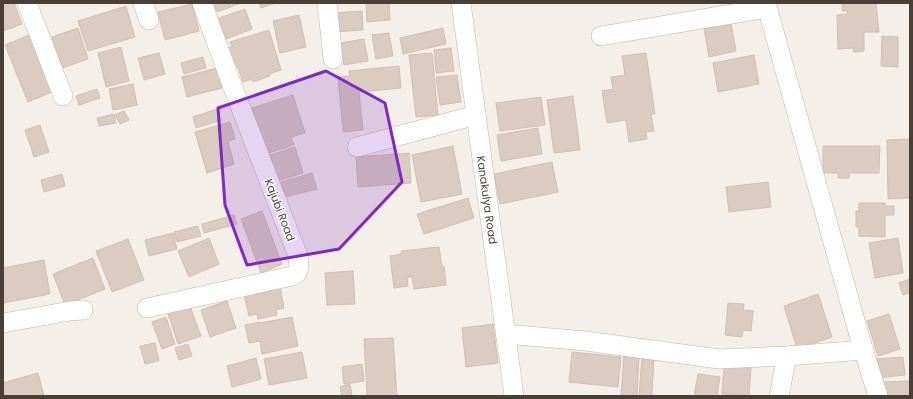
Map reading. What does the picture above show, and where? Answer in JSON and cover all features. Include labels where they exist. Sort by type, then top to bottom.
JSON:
[{"type":"street","points":[[27,3],[63,96]]},
{"type":"street","name":"Kajubi Road","points":[[148,308],[292,276],[297,273],[299,266],[298,256],[234,92],[202,3]]},
{"type":"street","points":[[327,3],[333,59]]},
{"type":"street","name":"Kanakulya Road","points":[[461,3],[514,396]]},
{"type":"street","points":[[601,36],[767,6],[878,396]]},
{"type":"street","points":[[357,147],[476,115]]},
{"type":"street","points":[[3,323],[83,310]]},
{"type":"street","points":[[506,334],[586,341],[719,359],[787,356],[864,350]]},
{"type":"street","points":[[779,396],[787,356]]},
{"type":"highlighted area","points":[[326,71],[385,103],[402,182],[339,249],[247,265],[225,205],[218,108]]},
{"type":"building","points":[[3,3],[14,3],[22,24],[3,31]]},
{"type":"building","points":[[214,3],[241,3],[217,12]]},
{"type":"building","points":[[259,3],[275,3],[261,8]]},
{"type":"building","points":[[366,3],[389,3],[390,20],[367,22]]},
{"type":"building","points":[[842,3],[876,3],[879,32],[864,32],[864,51],[854,52],[853,48],[838,49],[837,15],[848,14],[847,11],[842,11]]},
{"type":"building","points":[[192,4],[199,31],[165,40],[158,12]]},
{"type":"building","points":[[126,6],[135,37],[88,51],[78,21]]},
{"type":"building","points":[[245,9],[252,29],[226,39],[219,18]]},
{"type":"building","points":[[362,11],[363,30],[333,32],[332,13]]},
{"type":"building","points":[[299,15],[306,47],[280,53],[273,21]]},
{"type":"building","points":[[731,23],[736,51],[709,57],[704,28]]},
{"type":"building","points":[[78,28],[88,59],[62,68],[52,37]]},
{"type":"building","points":[[443,28],[446,44],[403,54],[400,38]]},
{"type":"building","points":[[269,30],[281,70],[253,82],[252,79],[243,82],[238,67],[233,69],[227,48],[232,47],[230,42]]},
{"type":"building","points":[[389,33],[393,56],[376,59],[372,35]]},
{"type":"building","points":[[29,35],[52,92],[28,102],[5,45]]},
{"type":"building","points":[[882,36],[898,37],[898,67],[881,66]]},
{"type":"building","points":[[364,39],[368,61],[344,65],[340,43]]},
{"type":"building","points":[[121,47],[129,81],[106,87],[98,53]]},
{"type":"building","points":[[451,48],[454,71],[436,73],[434,50]]},
{"type":"building","points":[[159,53],[165,74],[144,80],[138,58]]},
{"type":"building","points":[[432,53],[438,115],[416,117],[409,55]]},
{"type":"building","points":[[646,53],[655,114],[651,114],[654,131],[646,132],[647,139],[629,142],[626,120],[607,123],[602,91],[613,89],[611,77],[625,75],[622,56]]},
{"type":"building","points":[[754,55],[759,84],[718,92],[713,63]]},
{"type":"building","points":[[203,57],[206,68],[184,74],[181,63]]},
{"type":"building","points":[[399,66],[401,88],[359,92],[363,130],[343,132],[338,77],[350,76],[349,71]]},
{"type":"building","points":[[217,68],[222,88],[187,97],[182,77]]},
{"type":"building","points":[[457,75],[461,102],[440,105],[436,77]]},
{"type":"building","points":[[133,84],[137,105],[113,110],[109,89]]},
{"type":"building","points":[[97,89],[100,98],[79,105],[76,96]]},
{"type":"building","points":[[293,95],[305,133],[291,137],[294,145],[266,154],[252,108]]},
{"type":"building","points":[[573,96],[580,150],[554,153],[547,100]]},
{"type":"building","points":[[541,97],[545,125],[500,131],[496,103]]},
{"type":"building","points":[[217,109],[221,120],[196,128],[193,117]]},
{"type":"building","points":[[124,111],[129,120],[120,124],[115,115]]},
{"type":"building","points":[[114,114],[116,123],[99,126],[97,118]]},
{"type":"building","points":[[230,122],[235,139],[228,141],[234,164],[207,173],[195,132]]},
{"type":"building","points":[[40,125],[49,152],[34,157],[25,130]]},
{"type":"building","points":[[538,128],[542,154],[501,161],[497,135]]},
{"type":"building","points":[[910,139],[910,198],[888,199],[887,140]]},
{"type":"building","points":[[453,146],[462,194],[421,202],[412,155]]},
{"type":"building","points":[[823,146],[880,146],[879,173],[850,173],[849,178],[838,178],[838,173],[823,173]]},
{"type":"building","points":[[295,147],[303,173],[275,182],[267,156]]},
{"type":"building","points":[[409,153],[411,183],[358,187],[356,157]]},
{"type":"building","points":[[552,162],[558,192],[500,204],[494,174]]},
{"type":"building","points":[[312,173],[317,189],[285,197],[281,182]]},
{"type":"building","points":[[62,174],[65,186],[44,192],[41,180]]},
{"type":"building","points":[[768,182],[771,207],[729,212],[726,187]]},
{"type":"building","points":[[468,198],[474,218],[424,234],[417,214]]},
{"type":"building","points":[[859,203],[885,203],[885,206],[894,206],[894,215],[885,215],[885,237],[859,236],[859,227],[856,227],[856,211],[859,211]]},
{"type":"building","points":[[262,211],[282,264],[261,273],[241,219]]},
{"type":"building","points":[[234,215],[237,224],[204,233],[202,224]]},
{"type":"building","points":[[198,226],[201,236],[177,242],[174,232]]},
{"type":"building","points":[[173,233],[177,249],[149,256],[145,240]]},
{"type":"building","points":[[209,238],[219,264],[189,277],[178,251]]},
{"type":"building","points":[[898,238],[903,273],[875,278],[869,243]]},
{"type":"building","points":[[128,239],[144,280],[112,292],[96,251]]},
{"type":"building","points":[[439,247],[442,267],[444,266],[446,285],[414,289],[412,277],[407,277],[408,286],[394,288],[390,256],[401,254],[401,251]]},
{"type":"building","points":[[93,258],[105,289],[65,305],[53,274]]},
{"type":"building","points":[[44,260],[50,294],[3,303],[3,268]]},
{"type":"building","points":[[353,271],[355,304],[327,305],[325,273]]},
{"type":"building","points":[[910,279],[910,293],[903,295],[899,283]]},
{"type":"building","points":[[280,286],[284,308],[276,310],[277,315],[258,319],[257,314],[249,316],[244,294]]},
{"type":"building","points":[[818,294],[832,337],[797,349],[784,306]]},
{"type":"building","points":[[227,301],[236,328],[210,337],[201,310]]},
{"type":"building","points":[[728,303],[744,304],[743,310],[753,311],[751,331],[743,330],[742,337],[725,335]]},
{"type":"building","points":[[190,306],[201,336],[178,344],[168,314]]},
{"type":"building","points":[[889,314],[900,349],[878,356],[867,321]]},
{"type":"building","points":[[166,317],[175,344],[162,349],[152,322]]},
{"type":"building","points":[[292,317],[298,346],[262,354],[260,341],[249,343],[245,325]]},
{"type":"building","points":[[493,324],[498,363],[466,367],[462,328]]},
{"type":"building","points":[[393,338],[397,396],[367,396],[364,339]]},
{"type":"building","points":[[155,343],[159,361],[145,364],[140,346]]},
{"type":"building","points":[[188,344],[192,356],[179,360],[175,348]]},
{"type":"building","points":[[302,352],[307,378],[269,385],[264,359]]},
{"type":"building","points":[[572,352],[621,357],[618,387],[569,382]]},
{"type":"building","points":[[624,355],[639,356],[637,396],[621,396]]},
{"type":"building","points":[[642,356],[654,356],[652,396],[639,396]]},
{"type":"building","points":[[903,357],[905,375],[877,378],[876,359]]},
{"type":"building","points":[[256,358],[261,379],[232,387],[227,366]]},
{"type":"building","points":[[362,364],[364,381],[344,384],[342,367]]},
{"type":"building","points":[[724,365],[751,368],[749,396],[722,394]]},
{"type":"building","points":[[38,373],[44,396],[3,396],[3,383]]},
{"type":"building","points":[[698,374],[720,377],[717,396],[694,396]]},
{"type":"building","points":[[910,381],[910,396],[884,396],[883,382]]},
{"type":"building","points":[[350,384],[352,396],[342,396],[340,387]]}]
